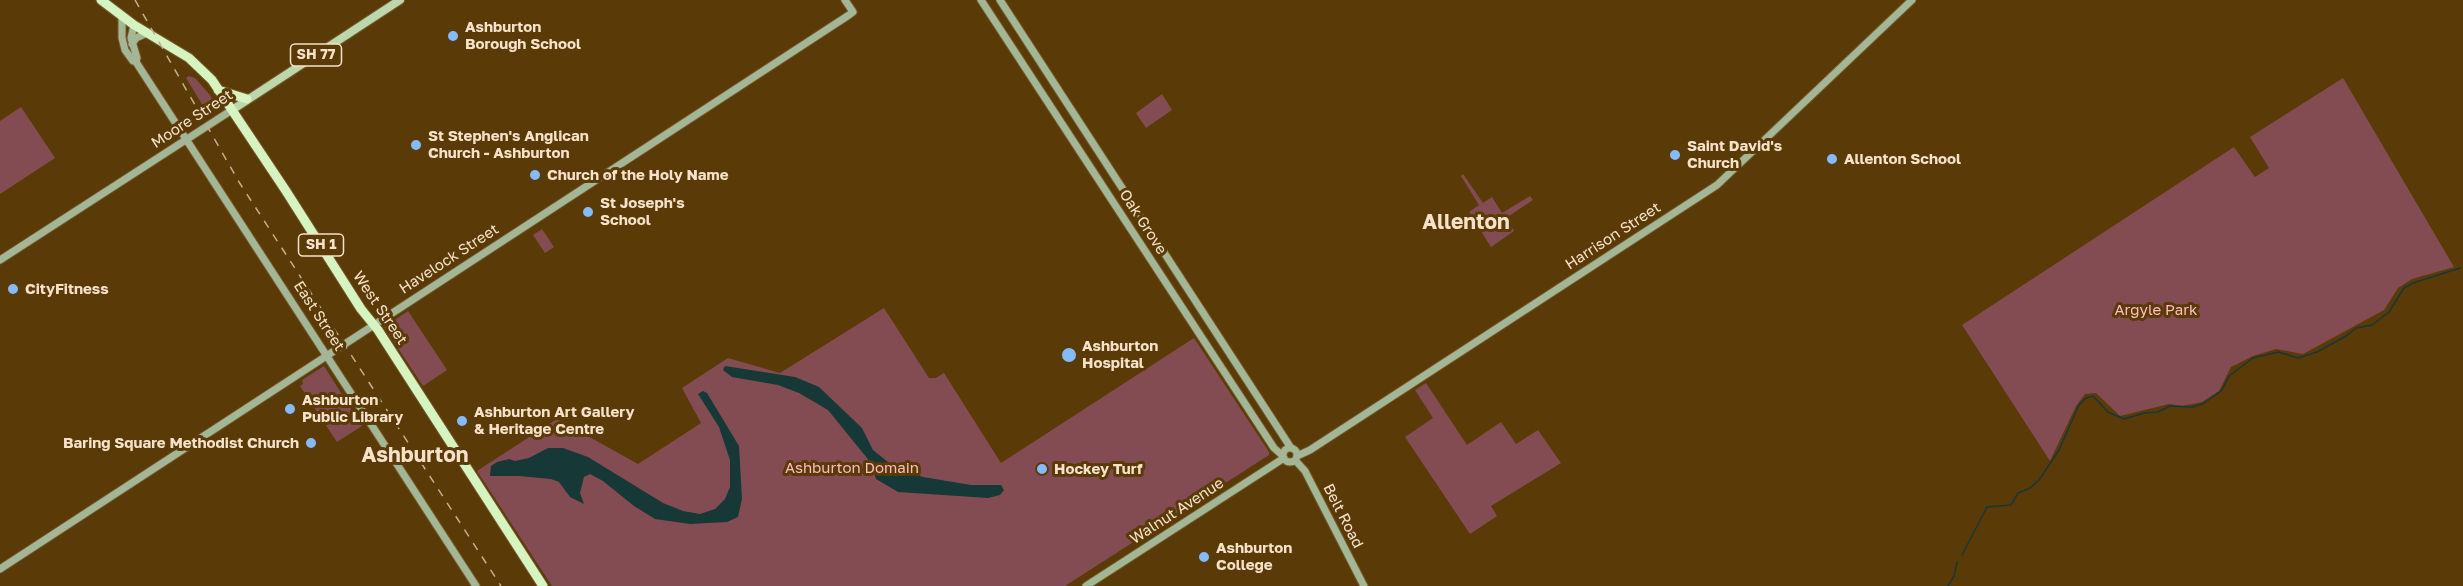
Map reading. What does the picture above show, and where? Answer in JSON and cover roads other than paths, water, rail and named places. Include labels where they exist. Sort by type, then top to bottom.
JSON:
[{"type":"highway","name":"SH 1","points":[[101,0],[122,17]]},
{"type":"highway","name":"West Street","points":[[122,17],[195,63],[218,90],[543,586]]},
{"type":"highway","points":[[218,90],[247,99]]},
{"type":"main road","name":"Moore Street","points":[[232,110],[400,0]]},
{"type":"street","name":"Havelock Street","points":[[0,569],[853,12],[845,0]]},
{"type":"street","name":"Oak Grove","points":[[981,0],[1274,448],[1283,458]]},
{"type":"street","name":"Oak Grove","points":[[1000,0],[1291,448]]},
{"type":"street","name":"Harrison Street","points":[[1296,458],[1723,180],[1912,0]]},
{"type":"street","name":"East Street","points":[[122,17],[123,44],[133,62],[136,62],[477,586]]},
{"type":"street","name":"East Street","points":[[134,25],[132,44],[137,58],[136,62]]},
{"type":"street","points":[[132,44],[136,38],[147,33]]},
{"type":"street","name":"Moore Street","points":[[0,260],[232,110]]},
{"type":"street","points":[[1269,467],[1274,448]]},
{"type":"street","points":[[1291,448],[1296,451],[1296,458],[1289,462],[1283,458],[1285,450],[1291,448]]},
{"type":"street","name":"Walnut Avenue","points":[[1086,586],[1283,458]]},
{"type":"street","name":"Belt Road","points":[[1296,458],[1305,471],[1364,586]]},
{"type":"water","points":[[725,366],[795,377],[819,387],[862,428],[873,450],[893,466],[923,477],[971,485],[1001,485],[1004,490],[1000,495],[988,498],[898,492],[876,479],[871,463],[828,410],[799,393],[778,385],[732,377],[723,370]]},
{"type":"water","points":[[703,391],[707,393],[739,446],[742,499],[738,517],[727,522],[690,524],[655,519],[590,474],[584,477],[580,493],[584,504],[570,497],[559,482],[551,479],[490,476],[491,466],[497,462],[529,458],[548,448],[563,448],[588,457],[663,503],[683,511],[700,514],[715,509],[725,499],[730,487],[730,460],[719,427],[698,394]]},
{"type":"waterway","points":[[1962,555],[1987,507],[2011,505],[2018,493],[2030,488],[2039,480],[2059,450],[2079,405],[2086,398],[2093,396],[2108,412],[2124,419],[2144,413],[2158,412],[2170,406],[2192,407],[2203,404],[2222,390],[2229,376],[2253,358],[2278,352],[2298,358],[2317,352],[2356,328],[2372,325],[2389,312],[2404,288],[2460,268]]},
{"type":"waterway","points":[[1948,586],[1954,576],[1957,562]]},
{"type":"railway","points":[[135,0],[239,182],[501,586]]},
{"type":"place","name":"Ashburton Borough School","points":[[453,36]]},
{"type":"place","name":"St Stephen's Anglican Church - Ashburton","points":[[416,145]]},
{"type":"place","name":"Saint David's Church","points":[[1675,155]]},
{"type":"place","name":"Allenton School","points":[[1832,159]]},
{"type":"place","name":"Church of the Holy Name","points":[[535,175]]},
{"type":"place","name":"St Joseph's School","points":[[588,212]]},
{"type":"place","name":"CityFitness","points":[[13,289]]},
{"type":"place","name":"Ashburton Hospital","points":[[1069,355]]},
{"type":"place","name":"Ashburton Public Library","points":[[290,409]]},
{"type":"place","name":"Ashburton Art Gallery & Heritage Centre","points":[[462,421]]},
{"type":"place","name":"Baring Square Methodist Church","points":[[311,443]]},
{"type":"place","name":"Hockey Turf","points":[[1042,469]]},
{"type":"place","name":"Ashburton College","points":[[1204,557]]},
{"type":"district","name":"Allenton","points":[[1466,222]]},
{"type":"district","name":"Ashburton","points":[[415,455]]},
{"type":"park label","name":"Argyle Park","points":[[2156,310]]},
{"type":"park label","name":"Ashburton Domain","points":[[852,468]]}]
